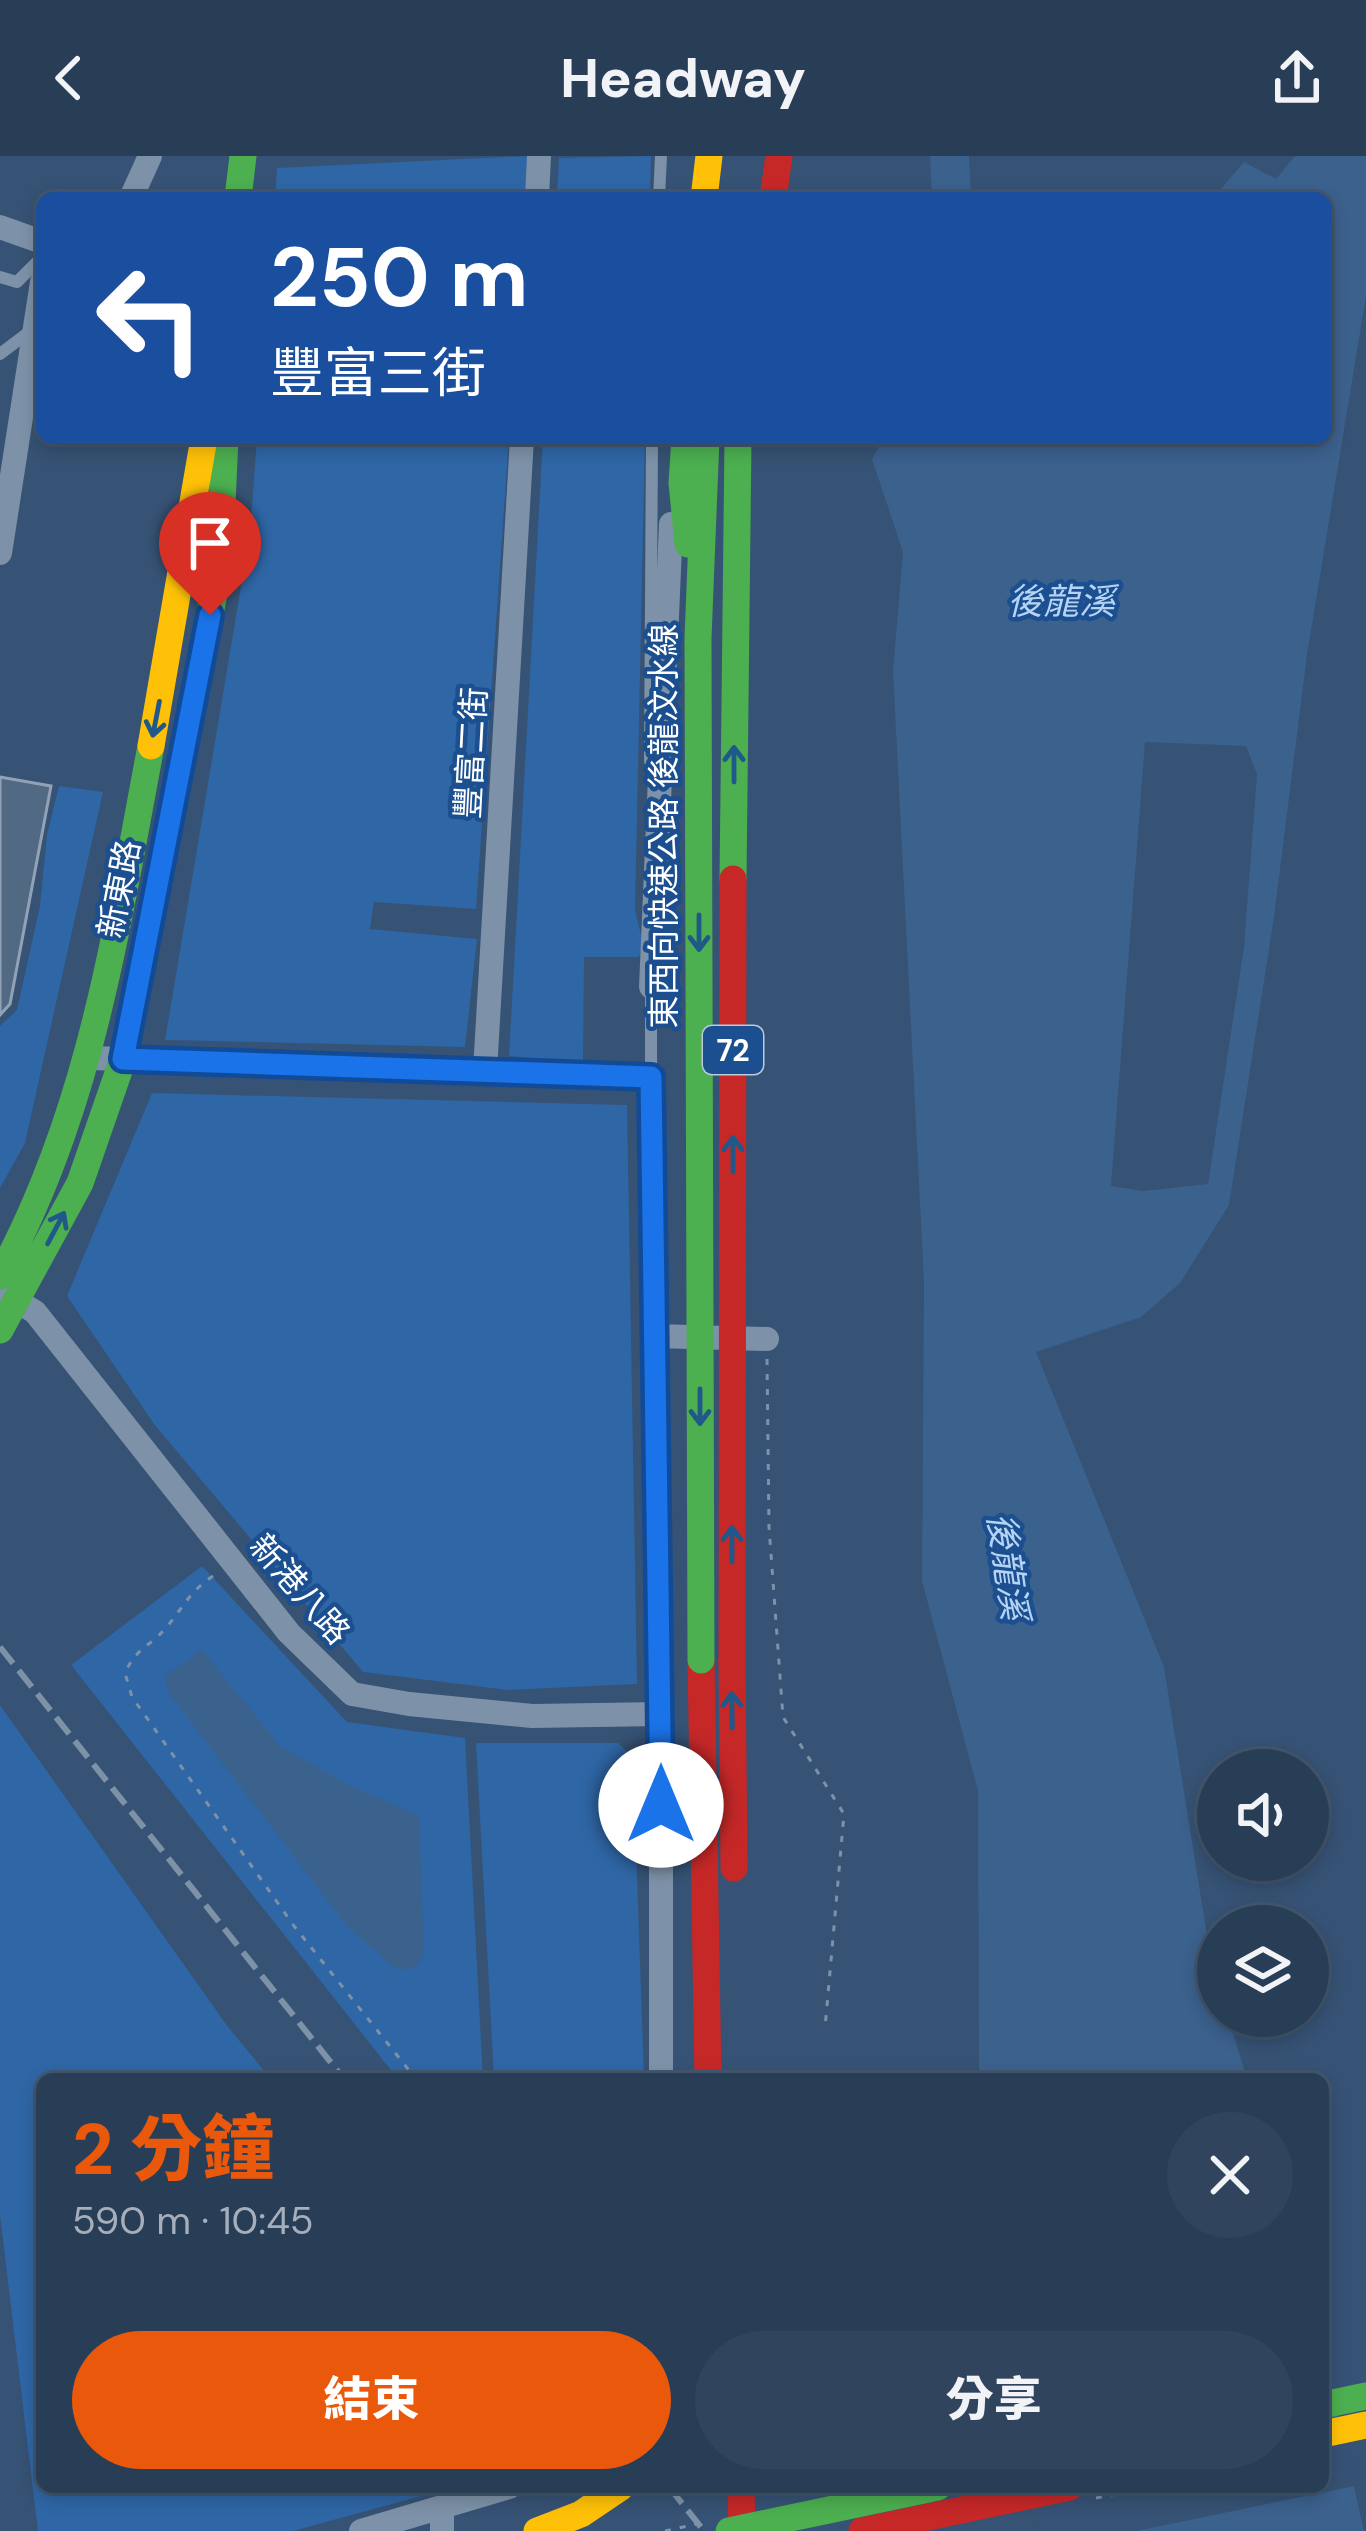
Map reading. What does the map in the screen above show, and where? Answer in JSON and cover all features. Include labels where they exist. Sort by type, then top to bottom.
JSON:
[{"type":"main road","points":[[239,192],[243,156]]},
{"type":"main road","points":[[705,192],[709,156]]},
{"type":"main road","points":[[725,192],[728,156]]},
{"type":"main road","points":[[751,192],[754,156]]},
{"type":"main road","points":[[774,192],[779,156]]},
{"type":"main road","name":"新東路","points":[[0,1276],[22,1239],[91,1058],[190,542],[203,444]]},
{"type":"main road","name":"新東路","points":[[0,1330],[9,1295],[80,1183],[123,1059],[219,568],[225,444]]},
{"type":"main road","points":[[685,444],[682,483],[698,638]]},
{"type":"main road","name":"東西向快速公路 後龍汶水線","points":[[706,444],[698,638],[701,1660],[708,2073]]},
{"type":"main road","name":"72","points":[[734,1893],[738,444]]},
{"type":"main road","points":[[734,601],[754,444]]},
{"type":"main road","points":[[682,2073],[703,1729]]},
{"type":"main road","points":[[1329,2404],[1366,2396]]},
{"type":"main road","points":[[1329,2433],[1366,2425]]},
{"type":"main road","points":[[537,2531],[614,2493]]},
{"type":"main road","points":[[741,2493],[742,2531]]},
{"type":"main road","points":[[718,2524],[902,2493]]},
{"type":"main road","points":[[862,2531],[1042,2493]]},
{"type":"street","points":[[134,192],[150,156]]},
{"type":"street","points":[[536,192],[539,156]]},
{"type":"street","points":[[692,192],[695,156]]},
{"type":"street","points":[[0,226],[36,240]]},
{"type":"street","points":[[0,554],[36,313]]},
{"type":"street","name":"豐富二街","points":[[485,1071],[522,444]]},
{"type":"street","points":[[651,988],[676,444]]},
{"type":"street","points":[[91,1058],[651,1077],[661,1714],[661,2073]]},
{"type":"street","name":"新港八路","points":[[9,1295],[48,1328],[289,1633],[352,1694],[532,1716],[661,1714]]},
{"type":"street","points":[[655,1336],[767,1339]]},
{"type":"street","points":[[361,2531],[442,2519],[496,2493]]},
{"type":"lane","points":[[659,192],[661,156]]},
{"type":"lane","points":[[0,277],[17,282],[36,263]]},
{"type":"lane","points":[[0,354],[33,329]]},
{"type":"lane","points":[[651,1077],[652,444]]},
{"type":"path","points":[[767,1339],[769,1526],[783,1717],[844,1814],[825,2029]]},
{"type":"path","points":[[218,1573],[190,1592],[163,1631],[136,1650],[125,1673],[133,1697],[294,1926],[411,2073]]},
{"type":"shaded area","points":[[528,156],[525,192],[275,192],[277,168]]},
{"type":"shaded area","points":[[651,156],[650,192],[557,192],[559,158]]},
{"type":"shaded area","points":[[257,444],[509,444],[476,909],[374,902],[370,929],[477,939],[465,1047],[165,1040],[250,533]]},
{"type":"shaded area","points":[[543,444],[645,444],[635,910],[643,943],[639,957],[584,957],[583,1063],[509,1056]]},
{"type":"shaded area","points":[[59,786],[103,792],[25,1143],[0,1188],[0,1026],[17,1010]]},
{"type":"shaded area","points":[[152,1093],[627,1105],[637,1684],[508,1690],[363,1672],[154,1424],[67,1296]]},
{"type":"shaded area","points":[[202,1566],[347,1722],[465,1738],[483,2073],[393,2073],[71,1665]]},
{"type":"shaded area","points":[[0,1705],[228,2027],[266,2073],[36,2073],[36,2493],[432,2493],[293,2531],[38,2531],[0,2215]]},
{"type":"shaded area","points":[[476,1743],[618,1743],[633,1757],[644,2073],[494,2073]]},
{"type":"water","points":[[930,156],[969,156],[971,192],[932,192]]},
{"type":"water","name":"後龍溪","points":[[1295,156],[1366,156],[1366,296],[1307,655],[1274,917],[1229,1205],[1180,1283],[1141,1317],[1036,1352],[1164,1667],[1202,1905],[1197,1905],[1197,2037],[1234,2037],[1245,2073],[979,2073],[978,1791],[922,1581],[924,1283],[893,671],[903,552],[872,459],[881,444],[1332,444],[1332,192],[1218,192],[1244,162],[1276,179]],"holes":[[[1145,742],[1246,746],[1257,774],[1244,947],[1208,1184],[1143,1191],[1111,1186]]]},
{"type":"water","points":[[202,1650],[281,1747],[419,1816],[424,1955],[415,1968],[397,1970],[348,1927],[168,1692],[165,1676]]},
{"type":"water","points":[[1329,2374],[1364,2531],[1043,2531],[1285,2493],[1329,2493]]},
{"type":"pier","points":[[1344,2416],[1359,2485],[1329,2491],[1329,2420]]},
{"type":"pier","points":[[1022,2493],[1320,2493],[1136,2531],[1037,2531]]},
{"type":"building","points":[[0,777],[51,786],[10,1004],[0,1015]]},
{"type":"railway","points":[[0,1647],[339,2073]]},
{"type":"railway","points":[[674,2493],[704,2531]]},
{"type":"traffic: fast","points":[[239,192],[243,156]]},
{"type":"traffic: fast","points":[[0,1330],[80,1183],[123,1059],[219,568],[225,444]]},
{"type":"traffic: fast","points":[[685,444],[682,483],[688,544]]},
{"type":"traffic: fast","points":[[701,1660],[698,638],[706,444]]},
{"type":"traffic: fast","points":[[733,879],[738,444]]},
{"type":"traffic: fast","points":[[0,1276],[31,1213],[79,1083],[112,951],[151,746]]},
{"type":"traffic: fast","points":[[1329,2404],[1366,2396]]},
{"type":"traffic: fast","points":[[729,2531],[910,2493]]},
{"type":"traffic: slow","points":[[705,192],[709,156]]},
{"type":"traffic: slow","points":[[151,746],[203,444]]},
{"type":"traffic: slow","points":[[1329,2433],[1366,2425]]},
{"type":"traffic: slow","points":[[537,2531],[581,2514],[612,2493]]},
{"type":"traffic: jam","points":[[774,192],[779,156]]},
{"type":"traffic: jam","points":[[732,1661],[733,879]]},
{"type":"traffic: jam","points":[[701,1660],[708,2073]]},
{"type":"traffic: jam","points":[[732,1661],[734,1868]]},
{"type":"traffic: jam","points":[[741,2493],[742,2531]]},
{"type":"traffic: jam","points":[[862,2531],[1042,2493]]},
{"type":"route","points":[[210,615],[123,1059],[651,1077],[661,1805]]}]
